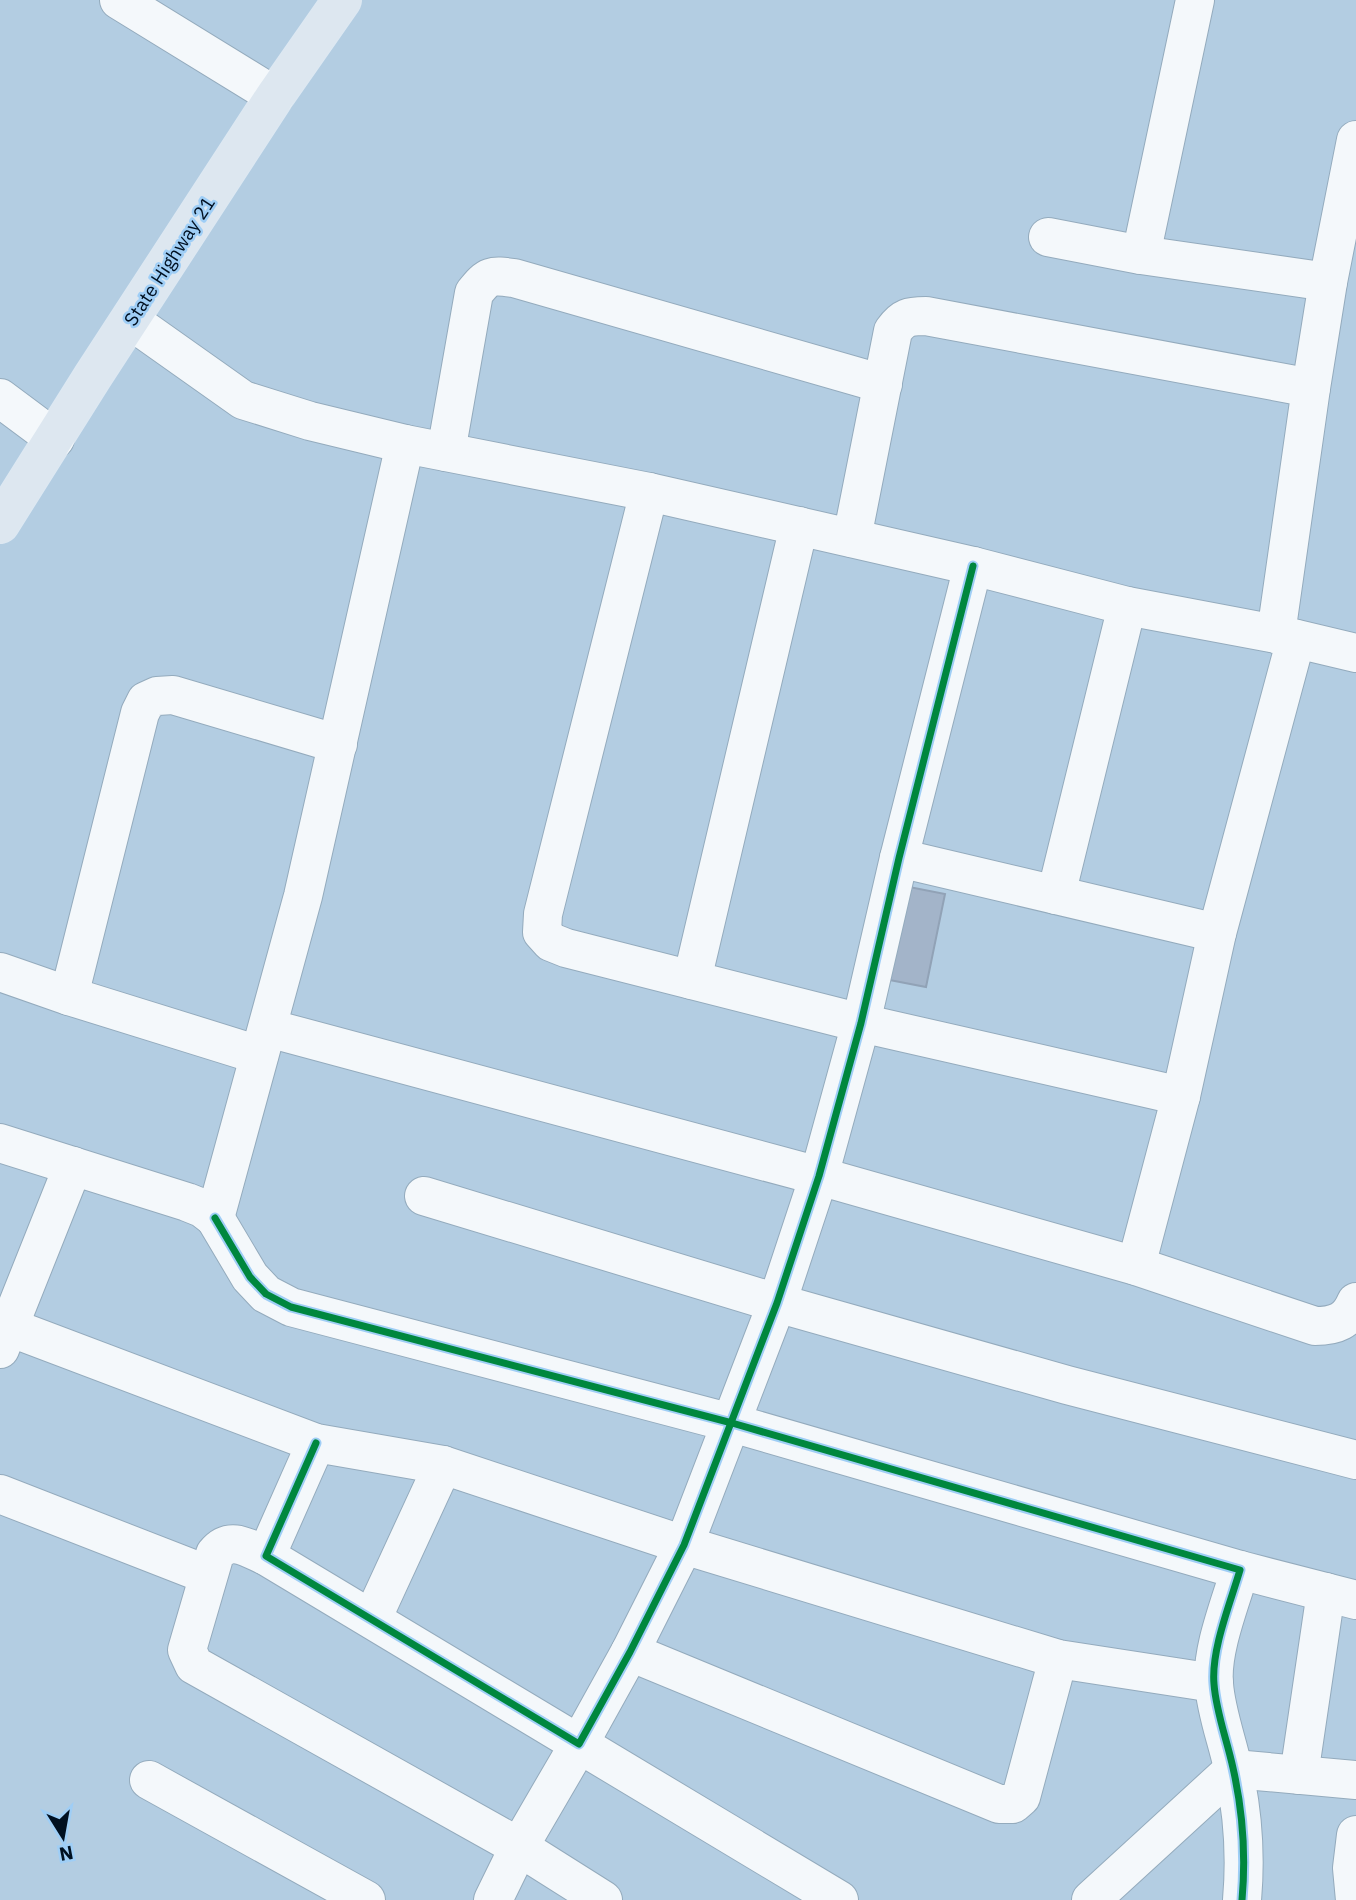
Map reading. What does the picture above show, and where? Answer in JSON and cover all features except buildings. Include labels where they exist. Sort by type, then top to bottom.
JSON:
[{"type":"highway","name":"State Highway 21","points":[[0,524],[275,96],[342,0]]},
{"type":"street","points":[[119,0],[275,96]]},
{"type":"street","points":[[1141,255],[1195,0]]},
{"type":"street","points":[[1136,1266],[1181,1096],[1286,636],[1311,388],[1328,282],[1356,140]]},
{"type":"street","points":[[1048,237],[1141,255],[1328,282]]},
{"type":"street","points":[[446,452],[474,293],[485,279],[499,276],[514,278],[883,384]]},
{"type":"street","points":[[852,538],[893,331],[902,319],[926,316],[1311,388]]},
{"type":"street","points":[[130,320],[243,401],[310,421],[405,444],[649,492],[852,538],[973,566],[1127,607],[1286,636],[1356,653]]},
{"type":"street","points":[[0,398],[55,439]]},
{"type":"street","points":[[215,1218],[303,896],[405,444]]},
{"type":"street","points":[[649,492],[543,914],[542,932],[551,942],[566,948],[861,1023],[1181,1096]]},
{"type":"street","points":[[692,980],[799,526]]},
{"type":"street","points":[[493,1900],[519,1847],[630,1652],[684,1545],[777,1303],[819,1176],[861,1023],[899,858],[973,566]]},
{"type":"street","points":[[1056,895],[1127,607]]},
{"type":"street","points":[[69,996],[140,713],[146,701],[157,696],[173,695],[338,744]]},
{"type":"street","points":[[899,858],[1217,933]]},
{"type":"street","points":[[0,972],[69,996],[819,1176],[1136,1266],[1315,1326],[1330,1326],[1342,1322],[1352,1313],[1356,1302]]},
{"type":"street","points":[[0,1143],[202,1208],[215,1218],[250,1277],[266,1294],[291,1307],[732,1423],[1240,1570],[1341,1596],[1299,1775]]},
{"type":"street","points":[[73,1166],[5,1338],[316,1443],[443,1465],[684,1545],[1058,1659],[1214,1683]]},
{"type":"street","points":[[424,1196],[777,1303],[1067,1385],[1356,1460]]},
{"type":"street","points":[[266,1556],[316,1443]]},
{"type":"street","points":[[372,1619],[443,1465]]},
{"type":"street","points":[[0,1494],[208,1575]]},
{"type":"street","points":[[603,1900],[519,1847],[194,1665],[187,1650],[208,1575],[215,1554],[221,1547],[229,1543],[240,1544],[266,1556],[839,1900]]},
{"type":"street","points":[[1240,1570],[1217,1652],[1214,1683],[1234,1769],[1244,1828],[1242,1900]]},
{"type":"street","points":[[630,1652],[999,1804],[1013,1804],[1021,1797],[1058,1659]]},
{"type":"street","points":[[1091,1900],[1234,1769],[1356,1780]]},
{"type":"street","points":[[149,1780],[366,1900]]},
{"type":"street","points":[[1355,1900],[1352,1868],[1356,1835]]},
{"type":"cycle path","points":[[316,1443],[266,1556],[579,1744],[630,1652],[684,1545],[777,1303],[819,1176],[861,1023],[899,858],[973,566]]},
{"type":"cycle path","points":[[215,1218],[250,1277],[266,1294],[291,1307],[732,1423],[1240,1570],[1215,1657],[1214,1684],[1239,1801],[1244,1850],[1242,1900]]}]
